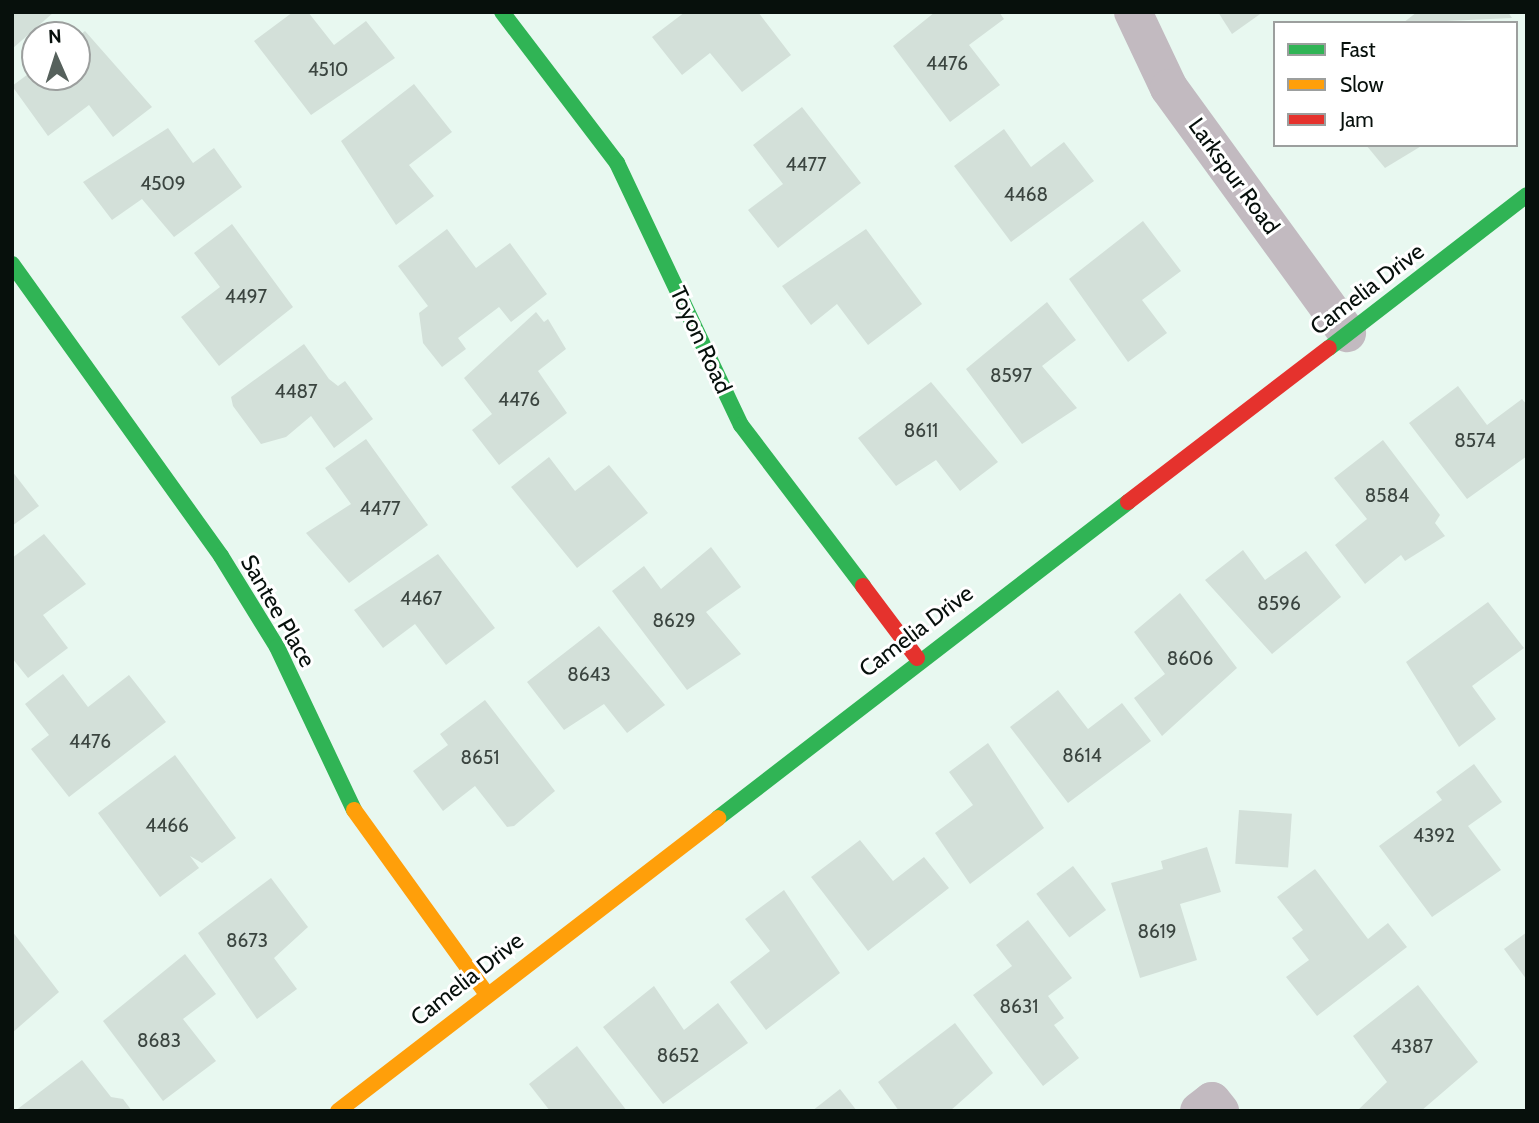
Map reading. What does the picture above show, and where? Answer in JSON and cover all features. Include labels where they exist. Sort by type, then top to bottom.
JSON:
[{"type":"street","name":"Toyon Road","points":[[502,12],[618,163],[741,425],[917,658]]},
{"type":"street","name":"Larkspur Road","points":[[1133,12],[1169,88],[1347,333]]},
{"type":"street","name":"Camelia Drive","points":[[338,1111],[485,993],[917,658],[1527,195]]},
{"type":"street","name":"Santee Place","points":[[12,264],[221,556],[277,647],[347,800],[485,993]]},
{"type":"building","points":[[12,12],[54,12],[44,21],[21,21],[21,41],[12,49]]},
{"type":"building","points":[[293,12],[308,12],[334,45],[366,21],[395,58],[311,115],[254,41]]},
{"type":"building","points":[[685,12],[758,12],[791,55],[742,92],[710,53],[682,75],[652,37]]},
{"type":"building","points":[[935,12],[999,12],[1004,19],[969,45],[1000,85],[950,122],[893,46]]},
{"type":"building","points":[[1218,12],[1263,12],[1232,34]]},
{"type":"building","points":[[1417,12],[1508,12],[1512,18],[1447,21],[1406,21]]},
{"type":"building","points":[[91,38],[152,107],[113,137],[89,105],[48,136],[12,86],[21,79],[21,91],[91,91]]},
{"type":"building","points":[[414,84],[452,132],[409,165],[434,196],[396,225],[341,141]]},
{"type":"building","points":[[802,107],[861,183],[778,248],[748,210],[783,184],[753,145]]},
{"type":"building","points":[[168,128],[193,163],[214,148],[242,187],[174,237],[142,199],[112,220],[83,182]]},
{"type":"building","points":[[1004,129],[1031,167],[1064,142],[1094,181],[1011,242],[954,166]]},
{"type":"building","points":[[1368,147],[1420,147],[1385,168]]},
{"type":"building","points":[[1143,221],[1181,271],[1142,300],[1167,333],[1128,362],[1069,279]]},
{"type":"building","points":[[232,224],[293,307],[219,366],[181,317],[220,287],[194,253]]},
{"type":"building","points":[[447,229],[476,268],[510,243],[547,294],[511,322],[499,307],[458,338],[466,349],[442,367],[423,343],[419,313],[428,306],[398,266]]},
{"type":"building","points":[[866,229],[922,304],[868,345],[837,304],[811,325],[782,286]]},
{"type":"building","points":[[1047,302],[1076,340],[1042,366],[1077,408],[1022,444],[966,369]]},
{"type":"building","points":[[536,312],[544,322],[548,319],[566,349],[538,371],[567,413],[499,465],[472,430],[492,414],[464,378]]},
{"type":"building","points":[[304,344],[329,379],[338,386],[345,381],[373,419],[334,448],[311,416],[286,437],[261,444],[233,406],[231,397]]},
{"type":"building","points":[[931,382],[998,462],[960,491],[936,460],[896,486],[858,438]]},
{"type":"building","points":[[1458,386],[1487,425],[1522,399],[1527,405],[1527,456],[1467,499],[1409,423]]},
{"type":"building","points":[[366,439],[428,525],[349,583],[306,533],[351,504],[325,468]]},
{"type":"building","points":[[1383,440],[1440,515],[1435,523],[1445,536],[1405,561],[1401,555],[1365,584],[1335,545],[1367,519],[1334,478]]},
{"type":"building","points":[[549,457],[575,491],[609,465],[648,513],[577,568],[511,487]]},
{"type":"building","points":[[12,471],[39,506],[12,526]]},
{"type":"building","points":[[44,534],[86,584],[43,615],[68,648],[28,678],[12,658],[12,558]]},
{"type":"building","points":[[711,547],[741,587],[706,612],[741,654],[687,690],[612,591],[644,566],[661,589]]},
{"type":"building","points":[[1243,550],[1265,580],[1306,551],[1341,597],[1272,654],[1205,580]]},
{"type":"building","points":[[438,554],[495,628],[446,665],[415,624],[383,648],[354,610]]},
{"type":"building","points":[[1180,593],[1237,668],[1162,736],[1134,698],[1165,674],[1134,632]]},
{"type":"building","points":[[1488,602],[1524,648],[1472,686],[1496,719],[1459,747],[1406,662]]},
{"type":"building","points":[[599,626],[665,705],[627,733],[604,704],[564,730],[527,682]]},
{"type":"building","points":[[63,674],[88,707],[129,675],[166,722],[69,797],[31,749],[49,735],[25,704]]},
{"type":"building","points":[[1058,690],[1088,729],[1122,703],[1151,741],[1068,803],[1010,727]]},
{"type":"building","points":[[485,700],[555,791],[514,826],[507,827],[475,786],[443,811],[413,771],[448,745],[440,734]]},
{"type":"building","points":[[988,743],[1044,828],[970,884],[935,833],[973,805],[949,772]]},
{"type":"building","points":[[175,755],[236,838],[202,863],[190,856],[199,868],[160,897],[98,813]]},
{"type":"building","points":[[1474,764],[1502,802],[1468,826],[1501,870],[1432,917],[1379,846],[1442,800],[1436,792]]},
{"type":"building","points":[[1239,810],[1292,814],[1288,868],[1235,864]]},
{"type":"building","points":[[860,840],[893,881],[924,857],[949,888],[868,951],[811,877]]},
{"type":"building","points":[[1207,847],[1221,892],[1180,904],[1197,960],[1140,978],[1111,883],[1163,869],[1161,861]]},
{"type":"building","points":[[1073,866],[1106,910],[1069,938],[1036,894]]},
{"type":"building","points":[[1315,869],[1368,939],[1388,923],[1407,947],[1317,1016],[1286,977],[1309,960],[1292,938],[1303,930],[1277,897]]},
{"type":"building","points":[[271,878],[308,927],[274,958],[297,989],[257,1019],[198,933]]},
{"type":"building","points":[[784,890],[840,973],[766,1030],[730,982],[770,951],[745,919]]},
{"type":"building","points":[[1028,920],[1072,978],[1048,996],[1064,1018],[1054,1025],[1079,1058],[1043,1086],[973,995],[1012,966],[996,945]]},
{"type":"building","points":[[12,931],[59,992],[12,1033]]},
{"type":"building","points":[[1527,932],[1527,980],[1504,949]]},
{"type":"building","points":[[185,954],[216,994],[183,1019],[216,1061],[163,1101],[103,1021]]},
{"type":"building","points":[[1418,985],[1478,1062],[1421,1111],[1357,1111],[1387,1082],[1353,1036]]},
{"type":"building","points":[[654,986],[684,1030],[718,1003],[748,1043],[663,1104],[603,1027]]},
{"type":"building","points":[[955,1023],[993,1073],[950,1111],[899,1111],[878,1082]]},
{"type":"building","points":[[577,1046],[627,1111],[550,1111],[529,1084]]},
{"type":"building","points":[[82,1060],[111,1097],[123,1099],[132,1111],[15,1111]]},
{"type":"building","points":[[840,1089],[857,1111],[812,1111]]},
{"type":"traffic: fast","points":[[502,12],[617,163],[741,425],[863,586]]},
{"type":"traffic: fast","points":[[1329,348],[1527,195]]},
{"type":"traffic: fast","points":[[12,264],[221,556],[277,647],[354,810]]},
{"type":"traffic: fast","points":[[718,818],[1128,502]]},
{"type":"traffic: slow","points":[[354,810],[486,993]]},
{"type":"traffic: slow","points":[[338,1111],[718,818]]},
{"type":"traffic: jam","points":[[1128,502],[1329,348]]},
{"type":"traffic: jam","points":[[863,586],[917,658]]}]
